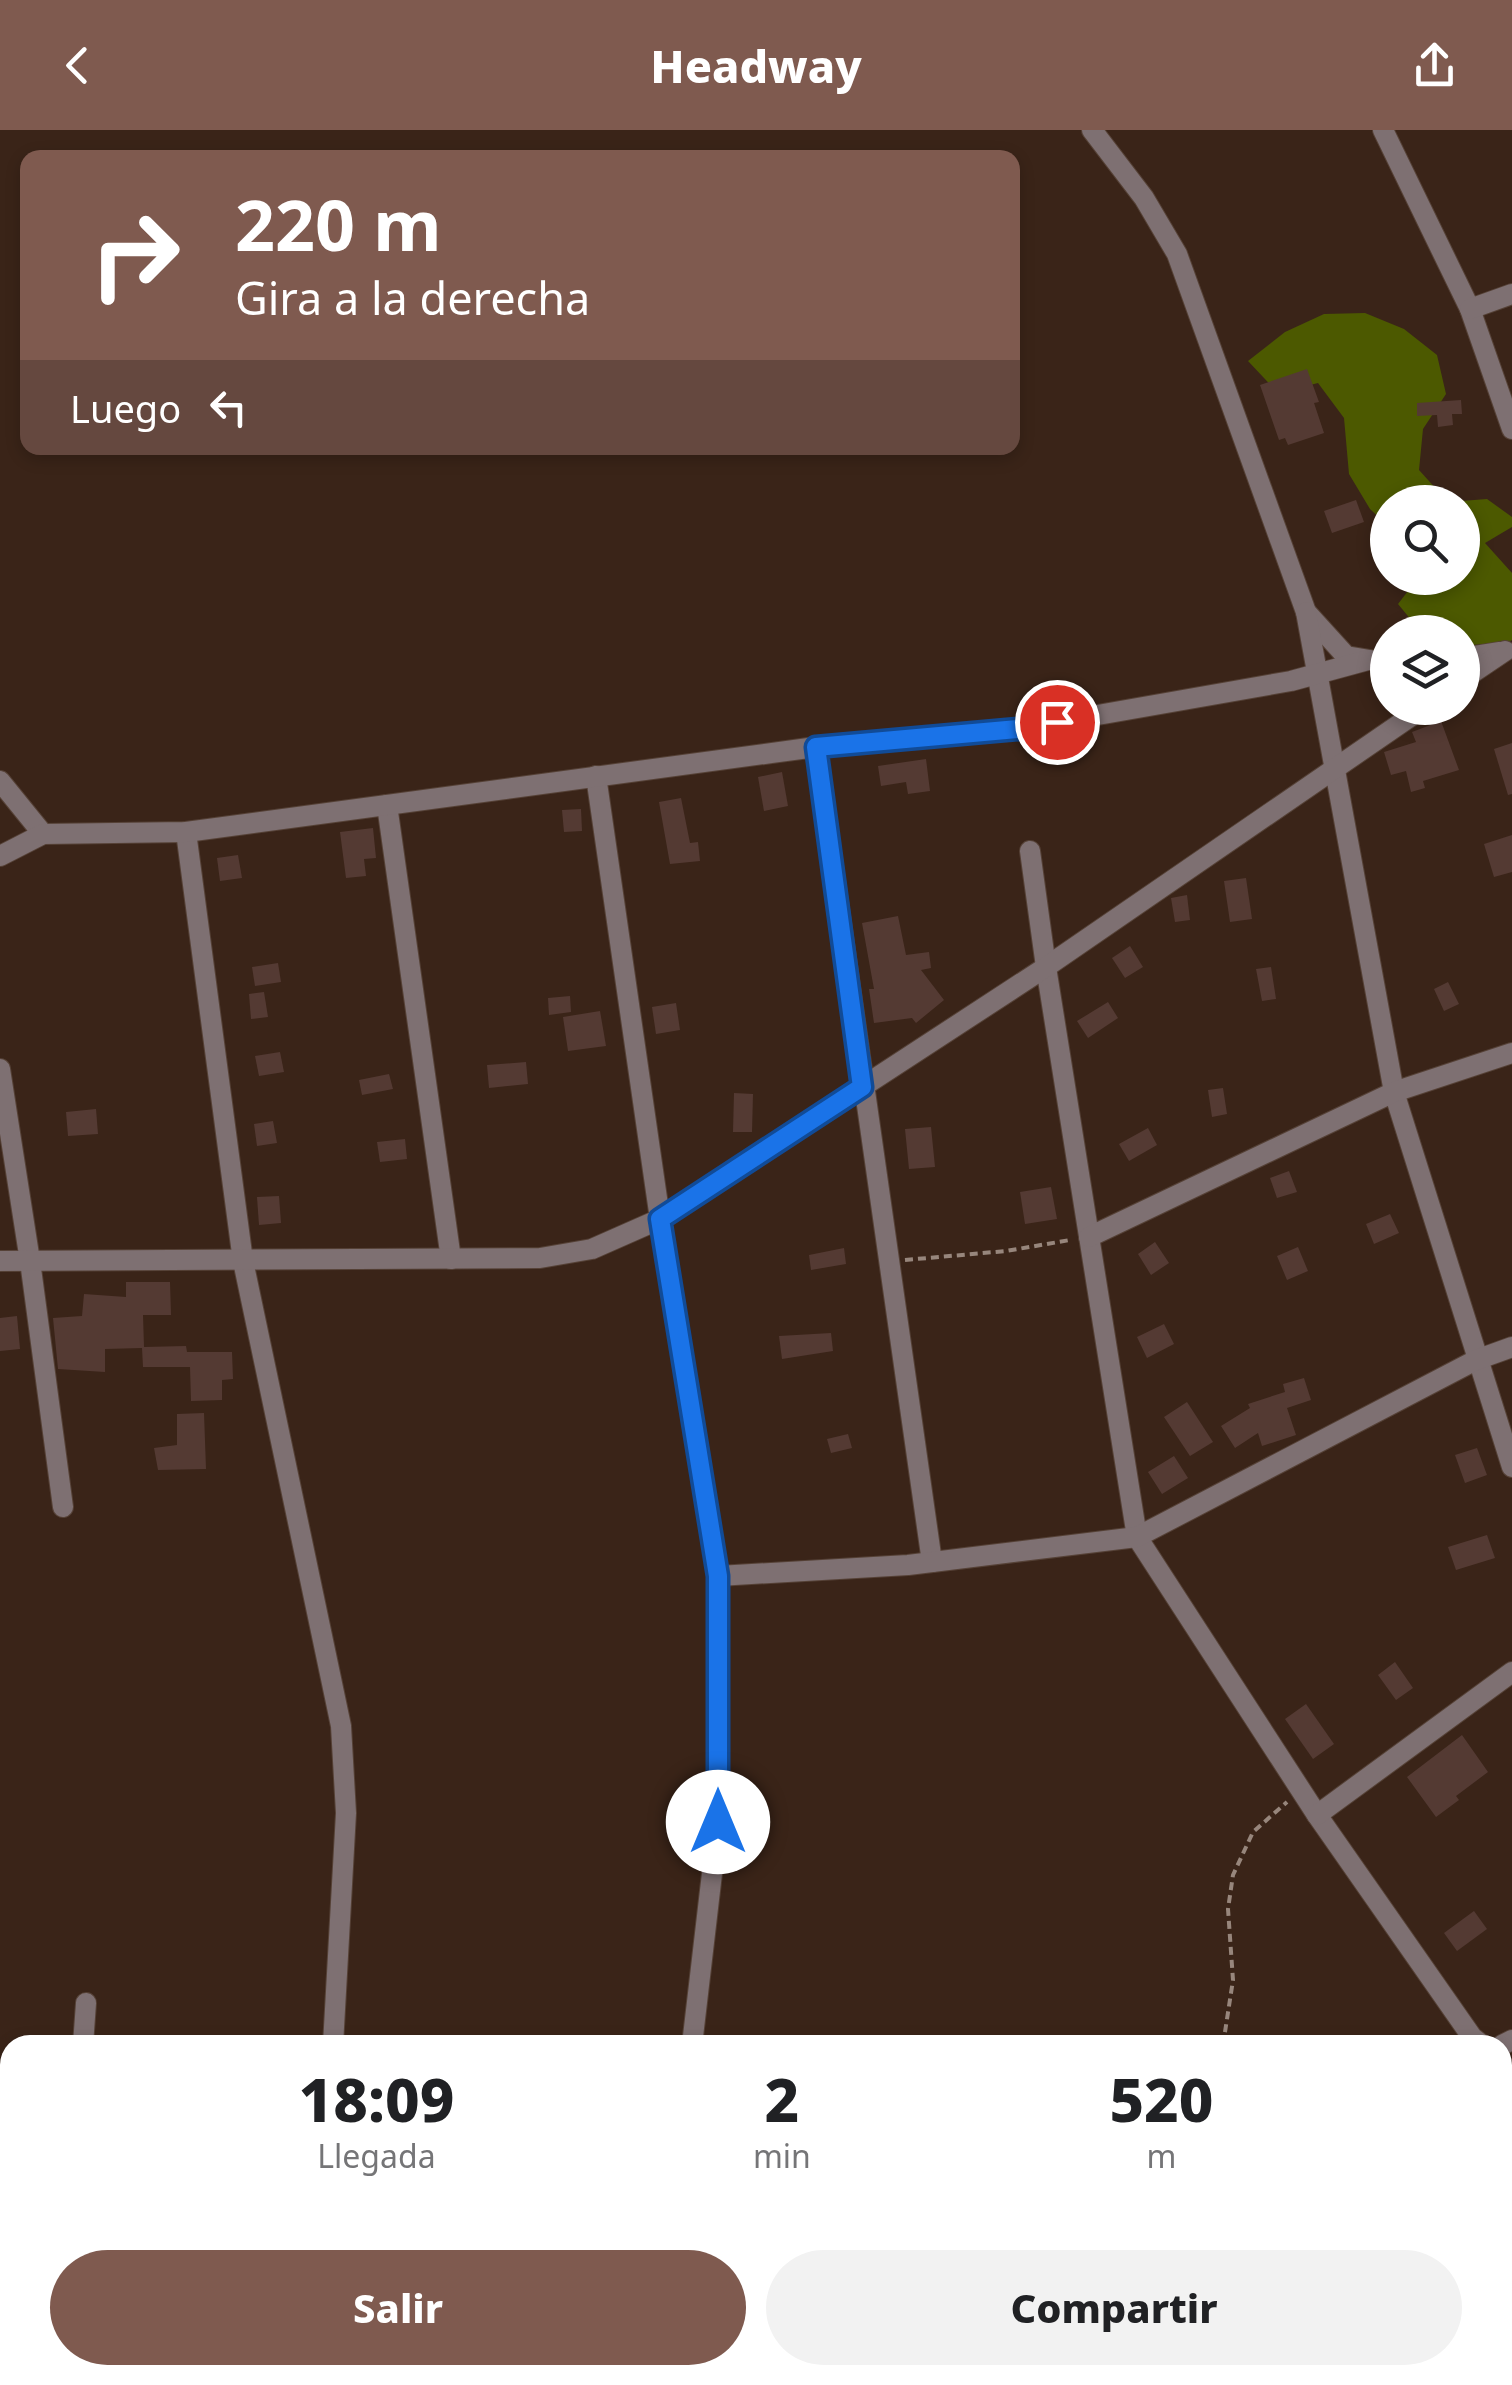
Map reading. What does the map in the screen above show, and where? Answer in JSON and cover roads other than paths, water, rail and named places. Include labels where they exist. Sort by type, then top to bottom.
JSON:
[{"type":"street","points":[[1092,130],[1144,198],[1177,254],[1306,612],[1394,1092],[1512,1467]]},
{"type":"street","points":[[1383,130],[1470,309],[1512,429]]},
{"type":"street","points":[[1470,309],[1512,294]]},
{"type":"street","points":[[1306,612],[1346,656],[1370,660]]},
{"type":"street","points":[[1480,655],[1509,651]]},
{"type":"street","points":[[1480,669],[1509,651]]},
{"type":"street","points":[[0,856],[43,834],[186,832],[816,747],[1018,729],[1370,663]]},
{"type":"street","points":[[0,1261],[540,1258],[592,1249],[660,1219],[1046,967],[1398,725]]},
{"type":"street","points":[[816,747],[932,1562]]},
{"type":"street","points":[[596,776],[660,1219],[718,1576],[718,1822],[693,2035]]},
{"type":"street","points":[[0,781],[43,834]]},
{"type":"street","points":[[386,805],[451,1259]]},
{"type":"street","points":[[186,832],[243,1261],[341,1726],[346,1814],[333,2035]]},
{"type":"street","points":[[1030,851],[1138,1537],[1317,1815],[1471,2035]]},
{"type":"street","points":[[1089,1237],[1394,1092],[1512,1052]]},
{"type":"street","points":[[0,1069],[63,1506]]},
{"type":"street","points":[[718,1576],[932,1562],[1138,1537],[1476,1360],[1512,1347]]},
{"type":"street","points":[[1317,1815],[1512,1672]]},
{"type":"street","points":[[84,2035],[86,2003]]}]
